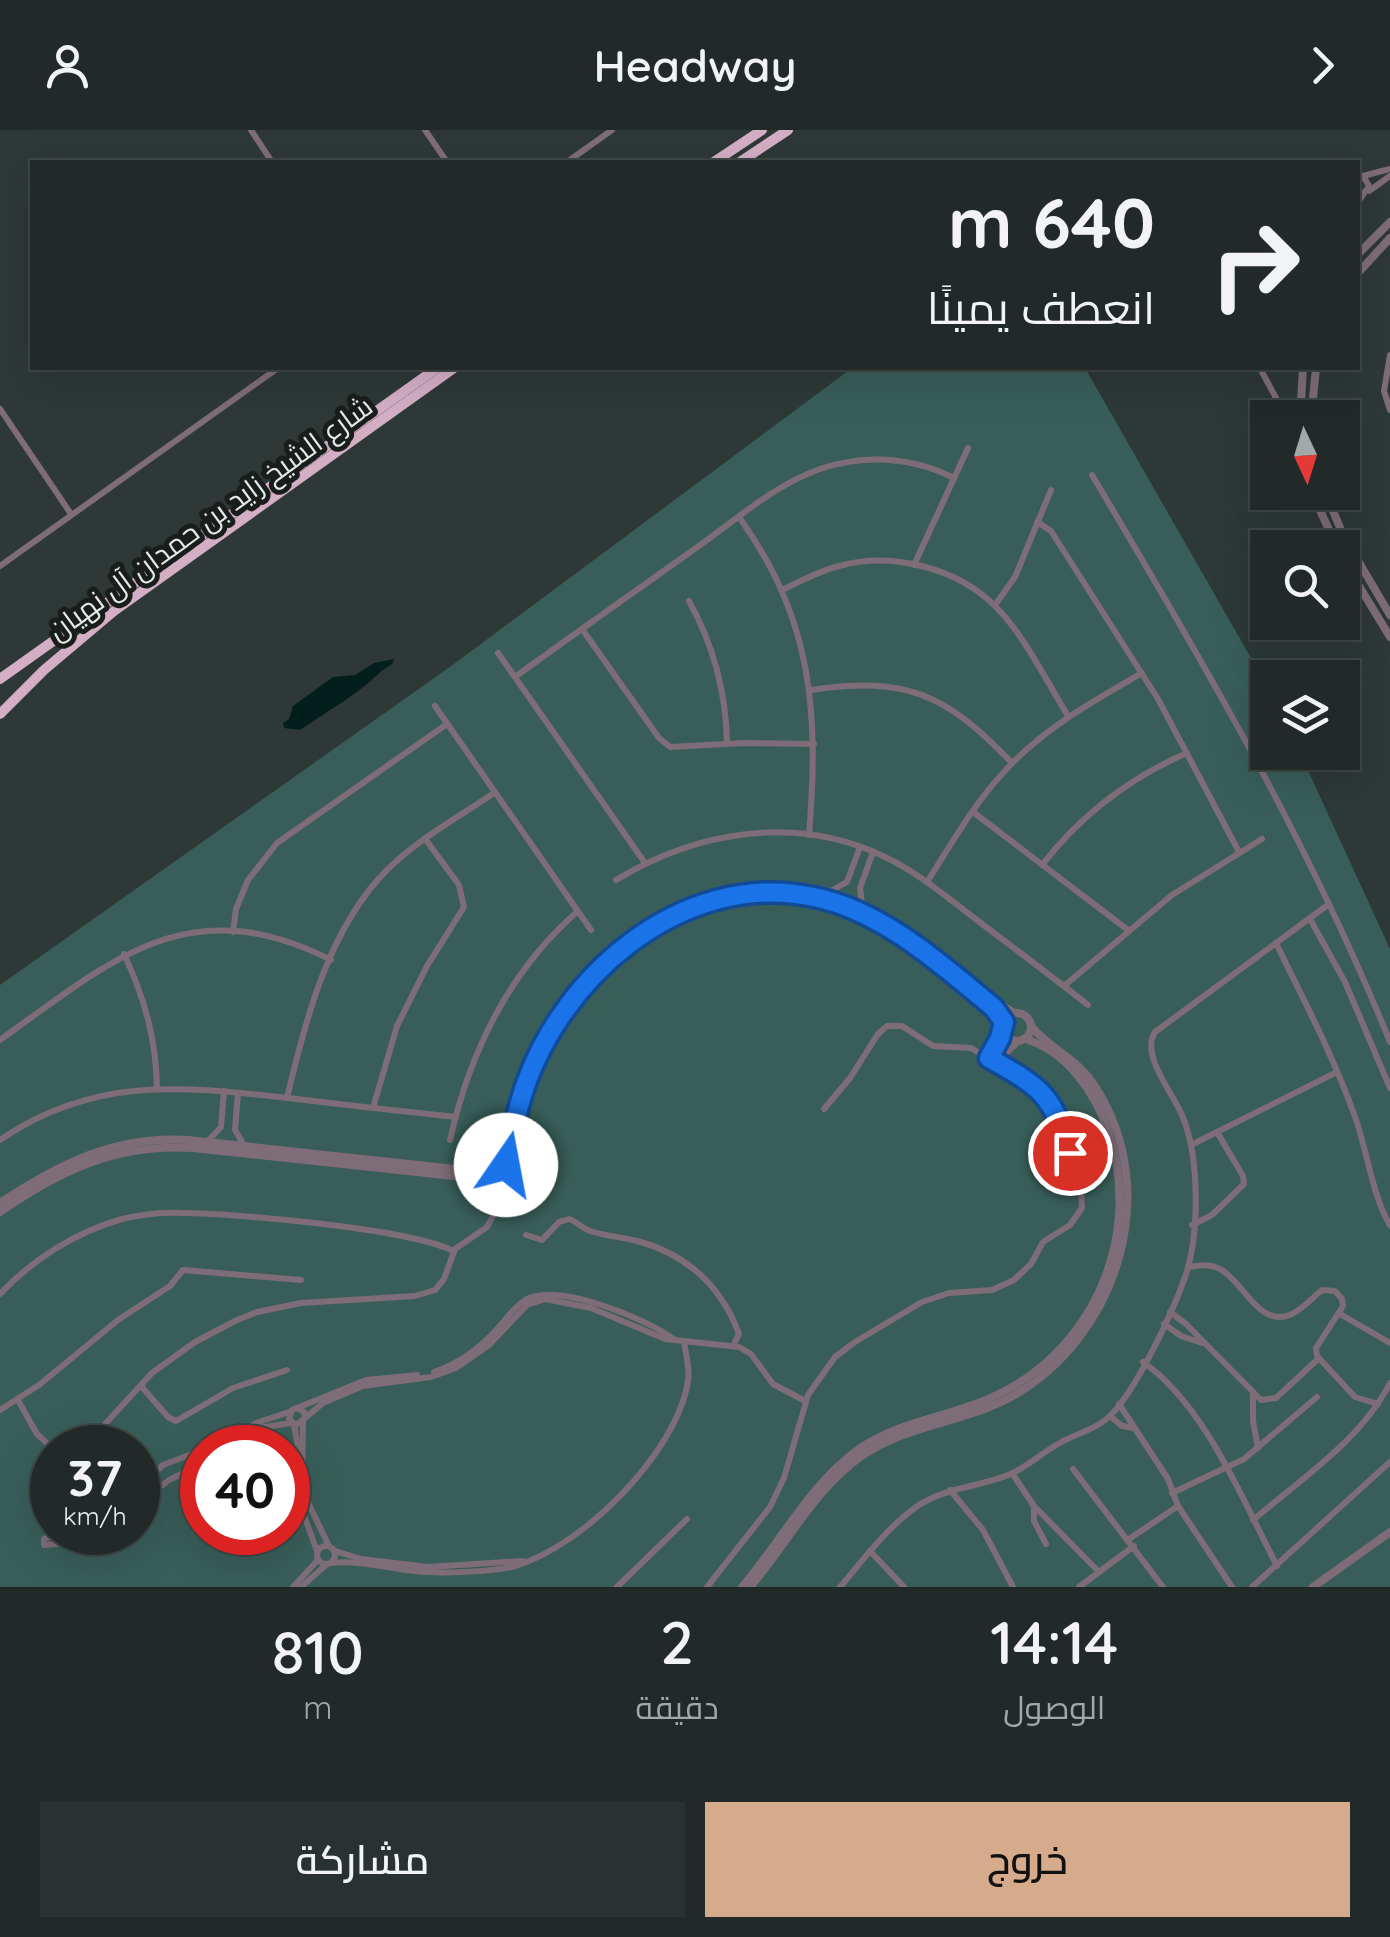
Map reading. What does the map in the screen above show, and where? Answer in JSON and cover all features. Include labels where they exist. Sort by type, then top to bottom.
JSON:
[{"type":"highway","points":[[717,160],[762,130]]},
{"type":"highway","points":[[743,160],[788,130]]},
{"type":"highway","name":"شارع الشيخ زايد بن حمدان آل نهيان","points":[[0,678],[433,370]]},
{"type":"highway","name":"شارع الشيخ زايد بن حمدان آل نهيان","points":[[0,714],[44,670],[114,611],[451,370]]},
{"type":"street","points":[[251,130],[271,160]]},
{"type":"street","points":[[426,130],[445,160]]},
{"type":"street","points":[[570,160],[612,130]]},
{"type":"street","points":[[1360,175],[1390,172]]},
{"type":"street","points":[[1360,200],[1390,172]]},
{"type":"street","points":[[1360,175],[1370,186],[1368,192]]},
{"type":"street","points":[[1360,252],[1390,222]]},
{"type":"street","points":[[1360,271],[1390,238]]},
{"type":"street","points":[[1390,355],[1384,383],[1390,410]]},
{"type":"street","points":[[0,566],[275,370]]},
{"type":"street","points":[[1262,370],[1277,400]]},
{"type":"street","points":[[1301,400],[1303,370]]},
{"type":"street","points":[[1313,400],[1316,370]]},
{"type":"street","points":[[0,409],[71,514]]},
{"type":"street","points":[[914,565],[968,448]]},
{"type":"street","points":[[515,677],[796,479],[845,463],[870,460],[906,462],[954,478]]},
{"type":"street","points":[[1092,474],[1215,687],[1329,904],[1390,1042]]},
{"type":"street","points":[[995,605],[1011,584],[1051,490]]},
{"type":"street","points":[[1333,510],[1390,615]]},
{"type":"street","points":[[739,517],[782,590],[800,638],[811,690],[814,744],[809,835]]},
{"type":"street","points":[[1037,522],[1052,533],[1142,673],[1239,852]]},
{"type":"street","points":[[782,590],[818,572],[868,561],[914,565],[963,582],[995,605],[1068,716]]},
{"type":"street","points":[[1360,588],[1390,638]]},
{"type":"street","points":[[689,601],[716,662],[726,710],[727,743]]},
{"type":"street","points":[[582,629],[662,742],[675,748],[727,743],[814,744]]},
{"type":"street","points":[[498,653],[645,863]]},
{"type":"street","points":[[927,882],[973,812],[1012,763],[1068,716],[1142,673]]},
{"type":"street","points":[[811,690],[866,685],[922,694],[964,716],[1012,763]]},
{"type":"street","points":[[435,706],[592,930]]},
{"type":"street","points":[[232,932],[248,880],[277,844],[447,724]]},
{"type":"street","points":[[1042,864],[1100,804],[1142,775],[1188,752]]},
{"type":"street","points":[[286,1098],[302,1038],[331,960],[378,880],[426,840],[494,793]]},
{"type":"street","points":[[973,812],[1128,930]]},
{"type":"street","points":[[616,880],[677,848],[717,837],[758,832],[809,835],[860,847],[927,882],[1088,1004]]},
{"type":"street","points":[[1064,986],[1172,895],[1262,839]]},
{"type":"street","points":[[373,1108],[397,1026],[427,966],[464,907],[459,885],[426,840]]},
{"type":"street","points":[[828,892],[844,886],[860,847]]},
{"type":"street","points":[[862,904],[860,888],[873,852]]},
{"type":"street","points":[[853,868],[865,873]]},
{"type":"street","points":[[496,1213],[489,1175],[518,1084],[538,1038],[575,984],[624,939],[682,902],[718,890],[774,885],[828,892],[862,904],[887,918],[1014,1014],[1025,1016],[1031,1026],[1088,1076],[1104,1101],[1118,1137],[1126,1180],[1127,1220],[1120,1260],[1106,1297],[1069,1350],[1024,1389],[984,1409],[901,1433],[844,1470],[812,1503],[750,1587]]},
{"type":"street","points":[[104,1425],[152,1372],[195,1342],[258,1312],[301,1303],[430,1292],[444,1279],[454,1252],[483,1232],[516,1179],[509,1166],[510,1140],[529,1072],[568,1005],[622,950],[661,923],[704,902],[746,893],[814,896],[856,910],[893,931],[994,1008],[1008,1039],[1051,1052],[1076,1074],[1096,1103],[1111,1139],[1118,1178],[1119,1222],[1099,1294],[1066,1344],[1024,1380],[973,1405],[896,1428],[850,1456],[804,1503],[742,1587]]},
{"type":"street","points":[[840,1587],[906,1515],[950,1490],[1012,1474],[1110,1416],[1120,1404],[1170,1312],[1188,1267],[1192,1225],[1195,1181],[1191,1144],[1180,1111],[1150,1051],[1150,1039],[1329,904]]},
{"type":"street","points":[[450,1140],[481,1041],[510,987],[532,957],[578,911]]},
{"type":"street","points":[[1310,918],[1345,982],[1390,1088]]},
{"type":"street","points":[[0,1040],[124,954],[173,936],[232,932],[277,939],[331,960]]},
{"type":"street","points":[[1276,943],[1337,1072],[1390,1224]]},
{"type":"street","points":[[124,954],[147,1009],[158,1088]]},
{"type":"street","points":[[993,1060],[1003,1026],[1014,1014]]},
{"type":"street","points":[[707,1587],[770,1507],[784,1478],[805,1401],[827,1366],[855,1342],[930,1298],[1007,1284],[1026,1270],[1044,1242],[1070,1225],[1084,1202],[1053,1106],[1034,1085],[966,1047],[928,1044],[902,1026],[887,1026],[824,1110]]},
{"type":"street","points":[[993,1060],[1021,1040],[1031,1026]]},
{"type":"street","points":[[1191,1144],[1337,1072]]},
{"type":"street","points":[[0,1140],[57,1109],[88,1098],[158,1088],[238,1092],[456,1117]]},
{"type":"street","points":[[206,1142],[222,1128],[224,1091]]},
{"type":"street","points":[[238,1092],[235,1130],[245,1146]]},
{"type":"street","points":[[1192,1225],[1212,1215],[1244,1184],[1244,1176],[1217,1132]]},
{"type":"street","points":[[0,1204],[51,1170],[105,1148],[154,1139],[472,1171],[509,1166]]},
{"type":"street","points":[[0,1212],[81,1164],[115,1152],[153,1147],[463,1177],[507,1190]]},
{"type":"street","points":[[0,1294],[29,1266],[64,1243],[105,1225],[146,1214],[184,1213],[329,1226],[432,1241],[454,1252]]},
{"type":"street","points":[[526,1235],[542,1240],[559,1222],[569,1220],[590,1231],[638,1241],[666,1252],[695,1269],[718,1291],[739,1334],[733,1346]]},
{"type":"street","points":[[1188,1267],[1206,1265],[1224,1270],[1259,1308],[1273,1316],[1292,1314],[1320,1291],[1338,1293],[1342,1299],[1340,1314],[1316,1348],[1318,1359],[1355,1397],[1378,1404]]},
{"type":"street","points":[[0,1410],[118,1320],[170,1286],[183,1270],[301,1280]]},
{"type":"street","points":[[255,1425],[366,1380],[424,1374],[448,1366],[482,1344],[522,1302],[538,1295],[557,1294],[588,1301],[680,1341]]},
{"type":"street","points":[[267,1425],[304,1420],[323,1403],[363,1386],[430,1377],[456,1368],[489,1345],[524,1307],[540,1300],[591,1308],[658,1336],[733,1346],[750,1354],[774,1384],[805,1401]]},
{"type":"street","points":[[1170,1312],[1265,1401],[1274,1399],[1318,1359]]},
{"type":"street","points":[[1340,1314],[1390,1343]]},
{"type":"street","points":[[1164,1324],[1203,1344]]},
{"type":"street","points":[[297,1587],[329,1564],[369,1562],[428,1567],[524,1561],[557,1548],[587,1528],[617,1499],[676,1416],[689,1372],[680,1341]]},
{"type":"street","points":[[1144,1362],[1180,1398],[1225,1467],[1278,1566]]},
{"type":"street","points":[[140,1386],[168,1417],[178,1420],[232,1388],[287,1370]]},
{"type":"street","points":[[1253,1520],[1334,1451],[1378,1404],[1390,1383]]},
{"type":"street","points":[[1253,1393],[1258,1448]]},
{"type":"street","points":[[1172,1493],[1244,1459],[1317,1397]]},
{"type":"street","points":[[18,1400],[32,1425]]},
{"type":"street","points":[[1120,1404],[1168,1479],[1178,1506],[1232,1587]]},
{"type":"street","points":[[294,1410],[302,1410],[304,1420],[302,1490],[332,1549],[329,1564]]},
{"type":"street","points":[[294,1410],[292,1423],[298,1446],[295,1491],[318,1555],[329,1564]]},
{"type":"street","points":[[1110,1416],[1122,1426],[1132,1428]]},
{"type":"street","points":[[1252,1587],[1390,1462]]},
{"type":"street","points":[[1073,1469],[1163,1587]]},
{"type":"street","points":[[1012,1474],[1034,1506],[1099,1572]]},
{"type":"street","points":[[950,1490],[984,1530],[1012,1587]]},
{"type":"street","points":[[1034,1506],[1034,1521],[1046,1544]]},
{"type":"street","points":[[1079,1587],[1178,1506]]},
{"type":"street","points":[[622,1585],[687,1519]]},
{"type":"street","points":[[1313,1587],[1390,1532]]},
{"type":"street","points":[[297,1587],[318,1555],[332,1549],[369,1562]]},
{"type":"street","points":[[870,1551],[904,1587]]},
{"type":"shaded area","points":[[849,370],[1086,370],[1252,660],[1250,770],[1308,770],[1390,949],[1390,1587],[0,1587],[0,985],[454,664]]},
{"type":"shaded area","points":[[394,659],[359,690],[300,730],[284,728],[293,706],[333,677],[355,675],[374,663]]},
{"type":"route","points":[[506,1165],[509,1166],[510,1140],[534,1062],[558,1018],[589,980],[661,923],[704,902],[759,892],[814,896],[868,916],[994,1008],[1004,1022],[989,1058],[1045,1095],[1059,1117],[1070,1153]]}]
